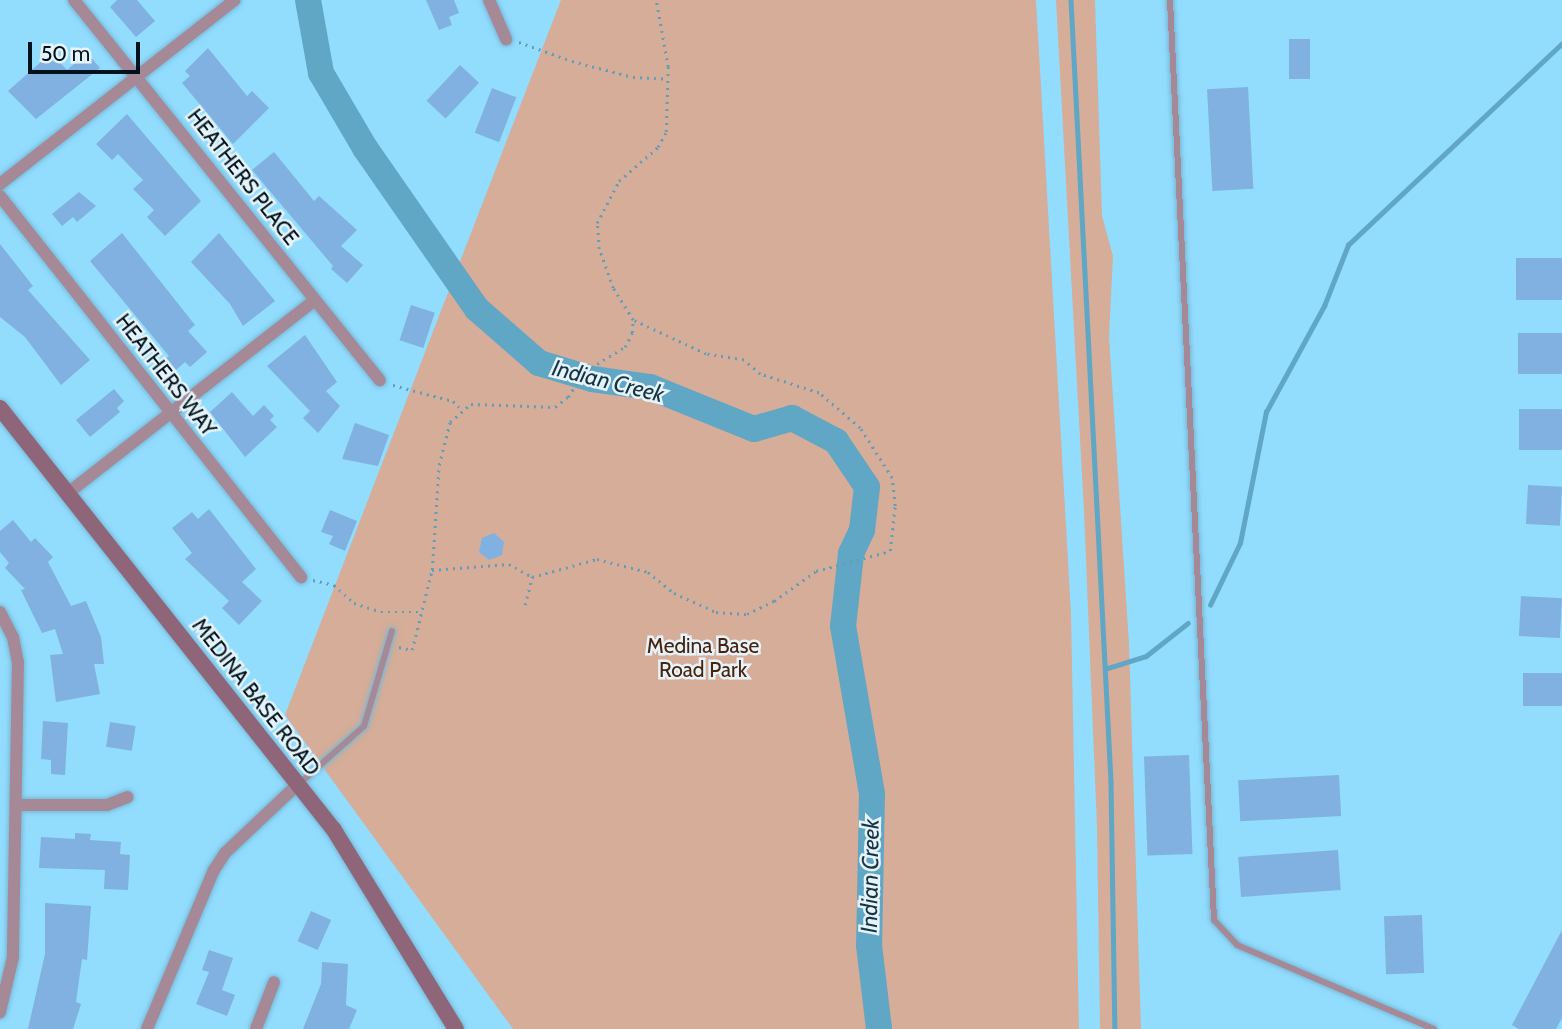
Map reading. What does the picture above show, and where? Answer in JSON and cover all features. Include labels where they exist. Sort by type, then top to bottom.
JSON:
[{"type":"street","name":"HEATHERS PLACE","points":[[74,0],[139,76],[380,380]]},
{"type":"street","points":[[0,184],[235,0]]},
{"type":"street","points":[[489,0],[506,39]]},
{"type":"street","name":"HEATHERS WAY","points":[[0,196],[301,578]]},
{"type":"street","points":[[68,493],[315,300]]},
{"type":"street","name":"MEDINA BASE ROAD","points":[[0,408],[298,785],[359,868],[456,1029]]},
{"type":"street","points":[[0,612],[13,637],[18,663],[13,957],[0,1012]]},
{"type":"street","points":[[147,1029],[214,870],[225,853],[298,785]]},
{"type":"street","points":[[16,805],[107,805],[128,797]]},
{"type":"street","points":[[256,1029],[274,982]]},
{"type":"lane","points":[[1170,0],[1212,912],[1223,933],[1237,945],[1434,1029]]},
{"type":"lane","points":[[298,785],[364,726],[392,631]]},
{"type":"path","points":[[432,570],[509,564],[532,577],[597,559],[648,572],[666,589],[716,612],[747,614],[774,601],[816,571],[882,554],[894,545],[895,506],[892,478],[860,428],[820,393],[760,374],[744,360],[706,354],[634,320],[613,288],[599,249],[597,223],[620,181],[658,148],[666,132],[668,79],[656,0]]},
{"type":"path","points":[[506,39],[535,45],[572,61],[634,77],[668,79]]},
{"type":"path","points":[[389,644],[412,650],[432,570],[439,465],[450,422],[461,409],[471,404],[555,407],[568,397],[585,371],[625,347],[634,320]]},
{"type":"path","points":[[380,380],[453,401],[461,409]]},
{"type":"path","points":[[525,605],[532,577]]},
{"type":"path","points":[[301,578],[334,585],[354,603],[382,612],[422,612]]},
{"type":"green space","name":"Medina Base Road Park","points":[[561,0],[1036,0],[1071,614],[1079,1029],[513,1029],[285,715]]},
{"type":"green space","points":[[1056,0],[1095,0],[1102,216],[1113,256],[1109,337],[1129,644],[1141,1029],[1100,1029],[1097,827],[1084,511]]},
{"type":"building","points":[[117,0],[137,0],[155,21],[136,37],[110,7]]},
{"type":"building","points":[[426,0],[454,0],[459,13],[449,17],[452,25],[439,30]]},
{"type":"building","points":[[1289,39],[1310,39],[1310,79],[1289,79]]},
{"type":"building","points":[[208,48],[247,96],[252,91],[269,108],[233,144],[182,83],[190,76],[185,71]]},
{"type":"building","points":[[51,53],[67,70],[87,53],[100,68],[36,119],[8,91]]},
{"type":"building","points":[[460,65],[479,83],[446,119],[427,101]]},
{"type":"building","points":[[1248,87],[1253,189],[1212,191],[1207,89]]},
{"type":"building","points":[[492,88],[516,97],[499,142],[475,133]]},
{"type":"building","points":[[127,114],[201,201],[165,236],[147,217],[154,210],[133,189],[143,180],[118,154],[112,160],[96,144]]},
{"type":"building","points":[[274,152],[314,201],[319,196],[357,230],[341,246],[363,265],[347,283],[331,269],[333,266],[252,170]]},
{"type":"building","points":[[79,192],[96,206],[77,222],[73,217],[62,226],[52,214]]},
{"type":"building","points":[[122,233],[195,325],[188,331],[207,352],[190,367],[185,362],[176,370],[166,358],[169,356],[90,261]]},
{"type":"building","points":[[219,233],[275,301],[243,326],[230,304],[191,262]]},
{"type":"building","points":[[0,244],[33,286],[28,290],[90,360],[61,385],[25,337],[0,317]]},
{"type":"building","points":[[1516,258],[1562,258],[1562,300],[1516,300]]},
{"type":"building","points":[[411,305],[435,313],[423,348],[400,340]]},
{"type":"building","points":[[1518,333],[1562,333],[1562,374],[1518,374]]},
{"type":"building","points":[[305,335],[337,382],[326,391],[340,406],[318,433],[303,418],[310,411],[267,366]]},
{"type":"building","points":[[114,389],[124,401],[117,408],[120,412],[90,437],[76,420]]},
{"type":"building","points":[[232,392],[253,416],[264,405],[274,416],[270,420],[277,427],[245,457],[210,412]]},
{"type":"building","points":[[1519,409],[1562,409],[1562,450],[1519,450]]},
{"type":"building","points":[[355,423],[389,435],[378,466],[342,459]]},
{"type":"building","points":[[1528,485],[1562,487],[1560,526],[1526,524]]},
{"type":"building","points":[[209,509],[256,569],[242,582],[262,601],[239,625],[222,608],[229,601],[185,559],[192,553],[172,528],[192,512],[198,519]]},
{"type":"building","points":[[330,510],[357,521],[345,551],[329,544],[333,536],[321,532]]},
{"type":"building","points":[[13,520],[31,542],[35,538],[53,557],[48,562],[71,606],[86,601],[101,637],[104,664],[94,664],[100,694],[56,702],[50,655],[63,654],[55,629],[42,633],[21,590],[25,589],[5,568],[9,563],[0,552],[0,531]]},
{"type":"building","points":[[494,533],[504,542],[502,555],[489,560],[479,552],[482,538]]},
{"type":"building","points":[[1521,596],[1562,598],[1560,638],[1519,636]]},
{"type":"building","points":[[1523,673],[1562,673],[1562,706],[1523,706]]},
{"type":"building","points":[[43,721],[68,723],[65,775],[51,774],[51,760],[41,759]]},
{"type":"building","points":[[110,722],[136,726],[132,751],[106,747]]},
{"type":"building","points":[[1189,755],[1192,854],[1147,856],[1144,757]]},
{"type":"building","points":[[1339,775],[1341,816],[1240,821],[1238,780]]},
{"type":"building","points":[[75,833],[91,834],[90,840],[121,842],[120,854],[130,855],[128,890],[104,889],[105,870],[39,868],[41,837],[75,839]]},
{"type":"building","points":[[1338,850],[1341,890],[1241,897],[1238,857]]},
{"type":"building","points":[[45,903],[91,906],[87,960],[82,959],[76,1002],[81,1004],[73,1029],[28,1029],[45,954]]},
{"type":"building","points":[[311,911],[331,920],[318,950],[298,941]]},
{"type":"building","points":[[1422,915],[1424,973],[1386,974],[1384,916]]},
{"type":"building","points":[[1562,930],[1562,1018],[1556,1029],[1519,1029],[1512,1025]]},
{"type":"building","points":[[209,950],[233,958],[222,990],[235,995],[227,1016],[196,1004],[209,972],[202,970]]},
{"type":"building","points":[[322,962],[348,964],[346,1005],[357,1010],[349,1029],[303,1029],[321,984]]},
{"type":"waterway","name":"Indian Creek","points":[[308,0],[321,73],[365,148],[477,309],[539,363],[592,379],[650,387],[754,429],[792,418],[836,441],[867,487],[862,530],[851,554],[843,626],[872,794],[869,945],[879,1029]]},
{"type":"waterway","points":[[1071,0],[1111,782],[1115,1029]]},
{"type":"waterway","points":[[1210,605],[1240,543],[1266,412],[1324,306],[1348,245],[1562,43]]},
{"type":"waterway","points":[[1105,669],[1146,656],[1188,623]]}]
